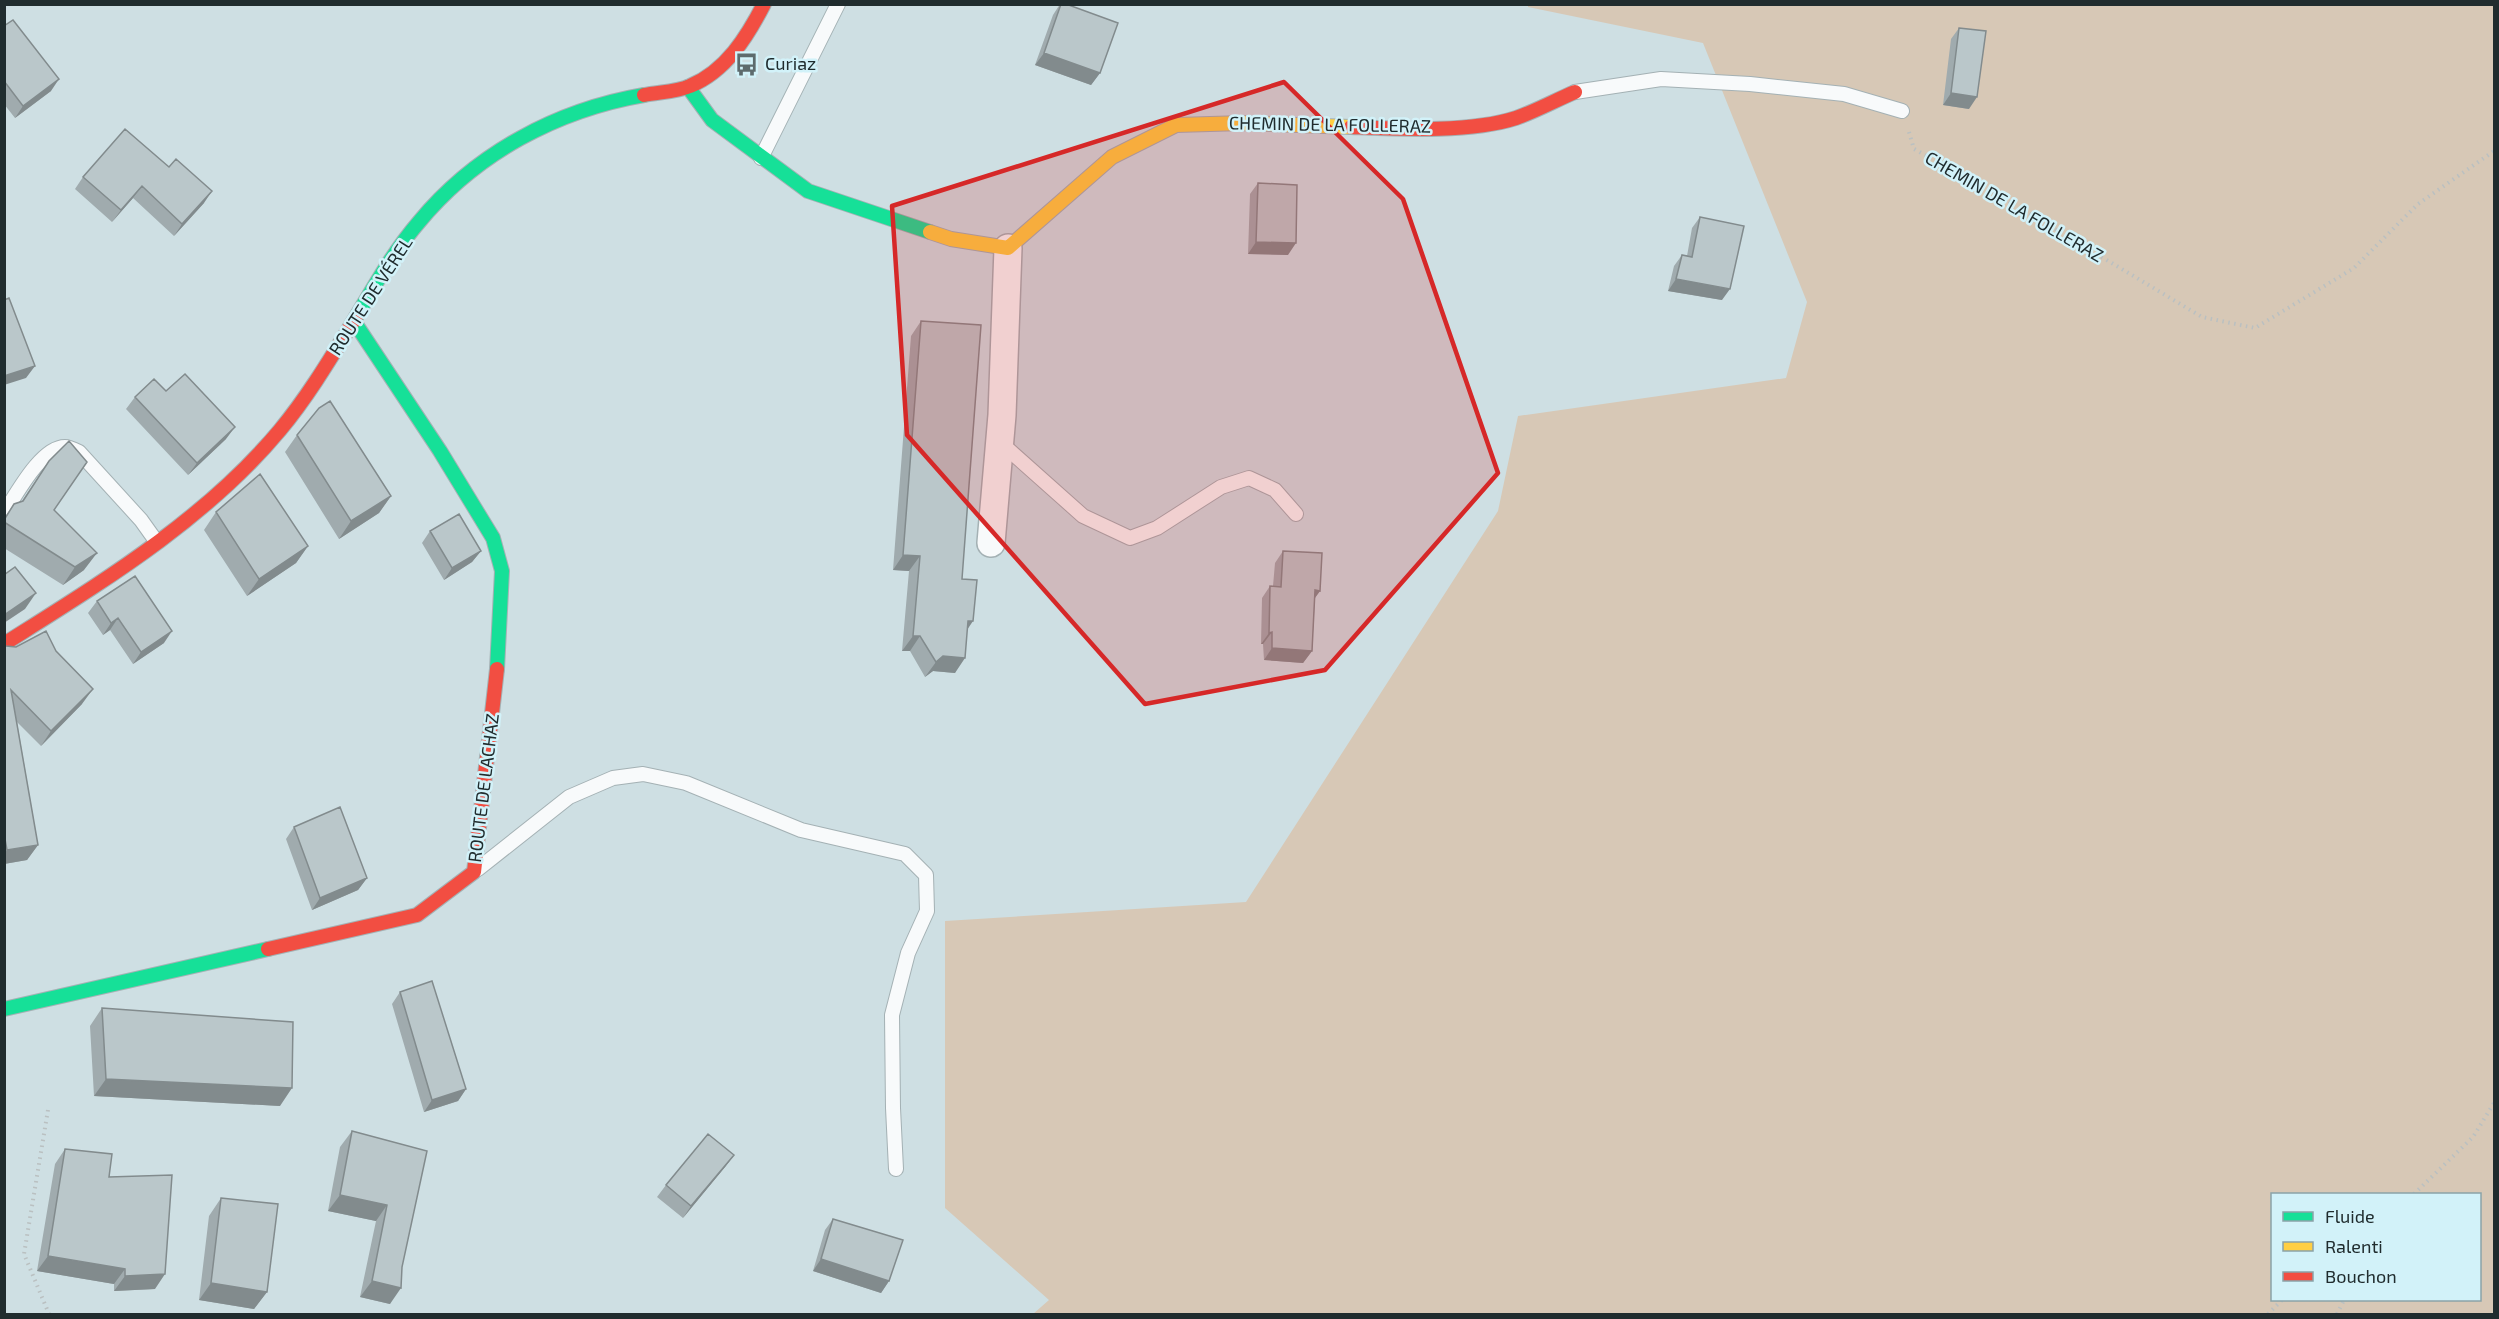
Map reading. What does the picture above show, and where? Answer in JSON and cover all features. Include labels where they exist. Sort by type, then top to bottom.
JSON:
[{"type":"street","name":"ROUTE DE VÉREL","points":[[4,644],[68,604],[219,494],[278,433],[309,393],[402,244],[463,175],[495,152],[558,118],[592,106],[688,87],[700,82],[729,60],[746,39],[764,4]]},
{"type":"street","points":[[688,87],[712,120],[761,158],[808,190],[951,239],[1008,248],[1000,442],[991,543]]},
{"type":"street","name":"CHEMIN DE LA FOLLERAZ","points":[[1008,248],[1112,157],[1176,125],[1244,123],[1399,129],[1476,125],[1515,118],[1575,93]]},
{"type":"street","name":"ROUTE DE LACHAZ","points":[[4,1009],[417,915],[474,873],[496,688],[502,571],[493,538],[440,451],[354,323]]},
{"type":"lane","points":[[761,158],[838,4]]},
{"type":"lane","name":"CHEMIN DE LA FOLLERAZ","points":[[1575,93],[1661,79],[1750,84],[1844,94],[1902,111]]},
{"type":"lane","points":[[1000,442],[1083,516],[1130,538],[1157,528],[1221,487],[1249,478],[1275,490],[1296,514]]},
{"type":"lane","points":[[4,513],[32,471],[53,451],[65,447],[79,452],[141,520],[156,541]]},
{"type":"lane","points":[[474,873],[569,797],[614,778],[643,774],[686,783],[801,830],[905,854],[926,875],[927,911],[908,953],[892,1015],[892,1108],[896,1169]]},
{"type":"path","name":"CHEMIN DE LA FOLLERAZ","points":[[1902,111],[1914,149],[1983,186],[2202,317],[2254,328],[2354,268],[2418,204],[2494,151]]},
{"type":"path","points":[[2419,1193],[2473,1137],[2494,1103]]},
{"type":"path","points":[[48,1110],[24,1254],[49,1314]]},
{"type":"path","points":[[2268,1314],[2280,1301]]},
{"type":"highlighted area","points":[[1284,82],[1403,199],[1498,473],[1325,670],[1145,704],[907,435],[892,206]]},
{"type":"shaded area","points":[[1528,5],[2494,5],[2494,1314],[1033,1314],[1049,1300],[945,1208],[945,921],[1246,902],[1498,511],[1518,416],[1786,378],[1807,302],[1703,43],[1528,7]]},
{"type":"building","points":[[1061,4],[1118,23],[1100,73],[1044,53]]},
{"type":"building","points":[[13,20],[59,79],[23,106],[4,81],[4,26]]},
{"type":"building","points":[[1959,28],[1986,31],[1977,97],[1951,93]]},
{"type":"building","points":[[125,129],[169,167],[176,159],[212,191],[182,224],[142,186],[121,210],[83,177]]},
{"type":"building","points":[[1258,183],[1297,185],[1296,243],[1256,242]]},
{"type":"building","points":[[1700,217],[1744,226],[1730,289],[1676,279],[1682,255],[1692,257]]},
{"type":"building","points":[[9,298],[35,366],[4,376],[4,300]]},
{"type":"building","points":[[921,321],[981,325],[962,579],[977,580],[973,621],[968,621],[965,658],[943,656],[936,662],[920,636],[913,636],[920,556],[903,555]]},
{"type":"building","points":[[185,374],[235,427],[197,463],[135,397],[154,379],[166,391]]},
{"type":"building","points":[[330,401],[391,496],[351,521],[297,435],[319,408]]},
{"type":"building","points":[[69,441],[87,462],[54,510],[97,553],[75,567],[4,522],[14,504],[23,501],[49,461]]},
{"type":"building","points":[[260,474],[308,546],[259,579],[216,512]]},
{"type":"building","points":[[459,514],[481,551],[452,568],[430,531]]},
{"type":"building","points":[[1283,551],[1322,553],[1320,591],[1315,590],[1312,651],[1272,648],[1272,632],[1269,633],[1270,586],[1281,587]]},
{"type":"building","points":[[15,567],[36,593],[4,615],[4,575]]},
{"type":"building","points":[[135,576],[172,631],[141,652],[118,618],[111,623],[97,601]]},
{"type":"building","points":[[46,631],[56,651],[93,689],[51,731],[11,690],[38,845],[7,850],[4,834],[4,644],[16,647]]},
{"type":"building","points":[[340,807],[367,878],[320,898],[294,827]]},
{"type":"building","points":[[432,981],[466,1089],[432,1100],[400,992]]},
{"type":"building","points":[[102,1008],[293,1022],[292,1088],[106,1079]]},
{"type":"building","points":[[352,1131],[427,1151],[402,1267],[401,1288],[372,1281],[387,1205],[340,1195]]},
{"type":"building","points":[[708,1134],[734,1155],[691,1206],[666,1185]]},
{"type":"building","points":[[65,1149],[112,1154],[109,1177],[172,1175],[165,1274],[125,1276],[125,1269],[48,1256]]},
{"type":"building","points":[[221,1198],[278,1204],[267,1292],[211,1283]]},
{"type":"building","points":[[833,1219],[903,1240],[889,1281],[821,1259]]},
{"type":"traffic: fast","points":[[688,87],[712,120],[808,191],[930,232]]},
{"type":"traffic: fast","points":[[356,317],[385,268],[410,233],[441,197],[466,175],[492,155],[550,124],[580,111],[644,95]]},
{"type":"traffic: fast","points":[[355,323],[440,451],[493,538],[502,571],[497,669]]},
{"type":"traffic: fast","points":[[4,1009],[268,949]]},
{"type":"traffic: slow","points":[[930,232],[951,239],[1008,248],[1112,157],[1176,125],[1244,123],[1351,127]]},
{"type":"traffic: jam","points":[[644,95],[685,88],[714,72],[743,40],[764,4]]},
{"type":"traffic: jam","points":[[1351,127],[1434,129],[1498,123],[1531,112],[1575,92]]},
{"type":"traffic: jam","points":[[4,644],[115,573],[186,521],[219,493],[251,462],[291,417],[356,317]]},
{"type":"traffic: jam","points":[[268,949],[417,915],[474,872],[497,669]]},
{"type":"place","name":"Curiaz","points":[[747,64]]}]
